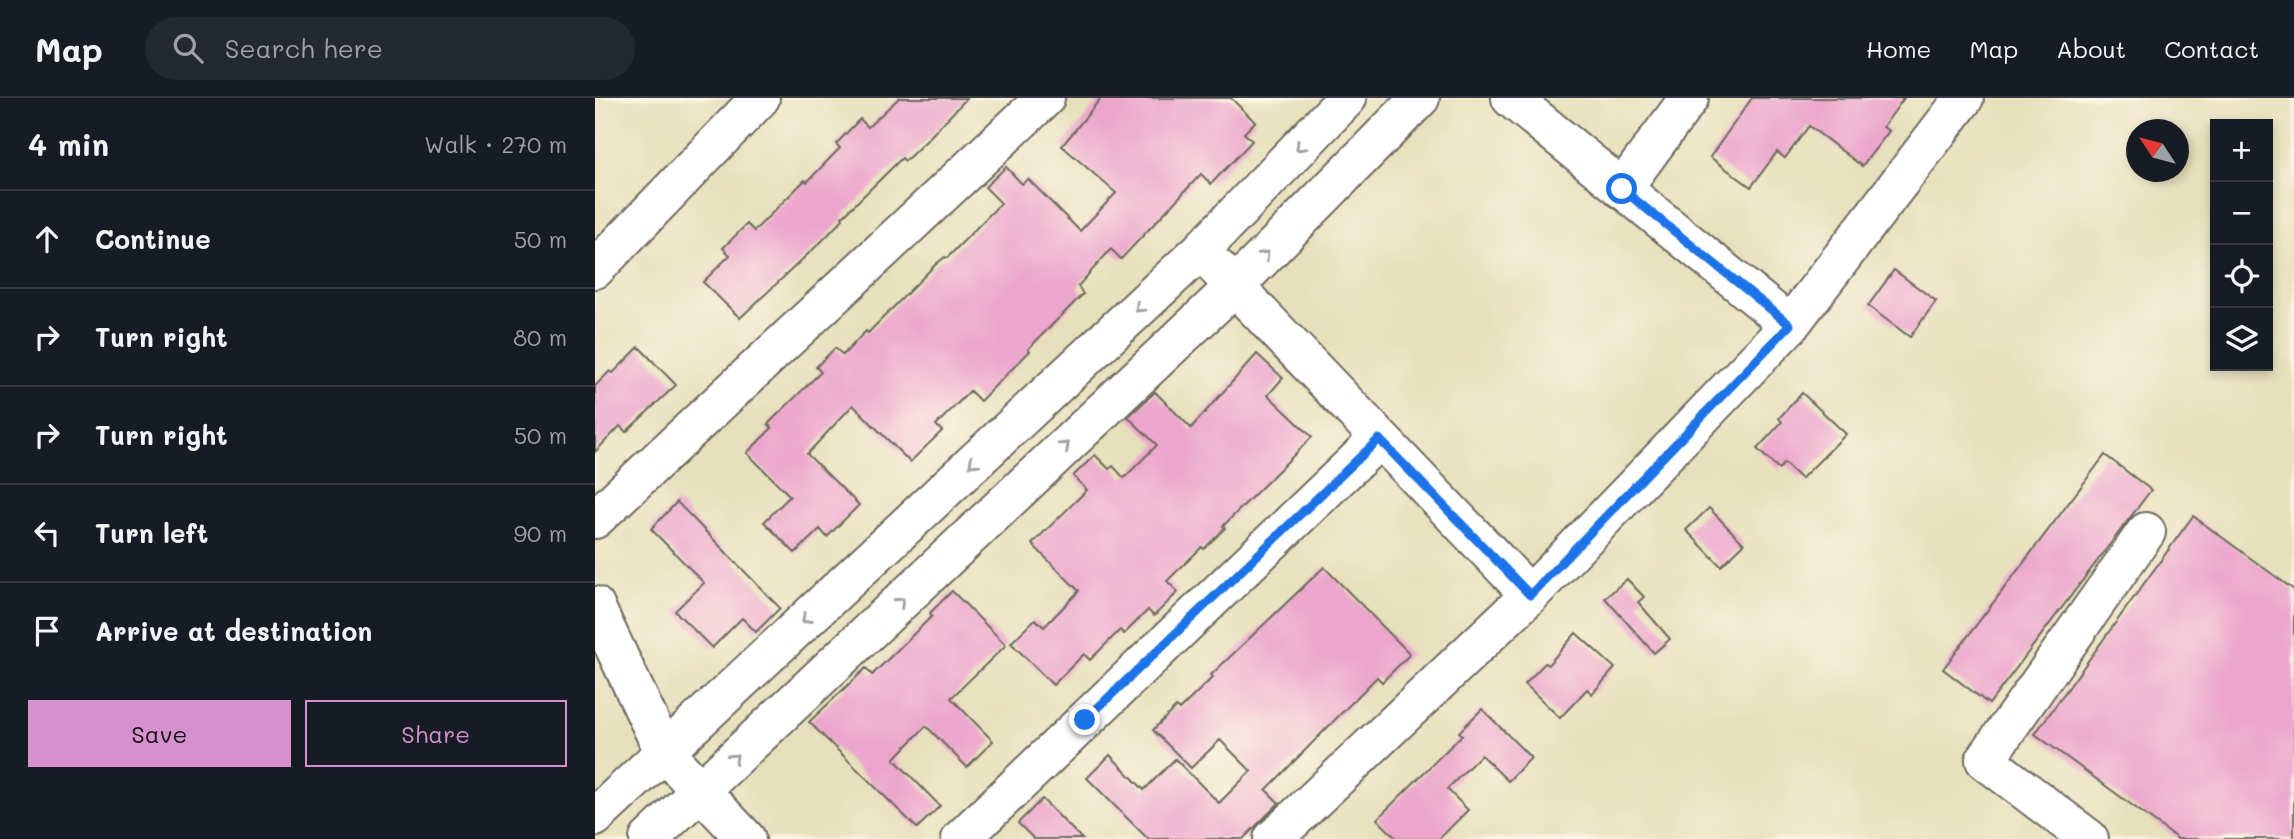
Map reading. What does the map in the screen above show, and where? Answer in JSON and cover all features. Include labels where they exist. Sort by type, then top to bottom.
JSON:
[{"type":"street","points":[[595,270],[760,98]]},
{"type":"street","points":[[595,519],[1045,98]]},
{"type":"street","points":[[595,817],[1201,250],[1347,98]]},
{"type":"street","points":[[649,839],[1234,287],[1420,98]]},
{"type":"street","points":[[1511,98],[1790,325]]},
{"type":"street","points":[[1622,189],[1689,98]]},
{"type":"street","points":[[1273,839],[1530,595],[1790,325],[1964,98]]},
{"type":"street","points":[[1201,250],[1530,595]]},
{"type":"street","points":[[961,839],[1379,439]]},
{"type":"street","points":[[2089,839],[1985,760],[2146,533]]},
{"type":"street","points":[[595,606],[664,752],[745,839]]},
{"type":"building","points":[[899,98],[967,98],[926,141],[905,161],[902,158],[842,217],[823,240],[740,318],[703,282],[730,255],[723,248],[747,224],[754,231],[805,180],[807,182],[840,148],[836,144],[860,119],[868,127]]},
{"type":"building","points":[[1101,98],[1231,98],[1255,122],[1244,133],[1252,141],[1211,184],[1201,174],[1121,259],[1111,249],[1078,286],[1083,294],[1028,349],[1030,351],[980,401],[970,391],[936,425],[942,431],[910,462],[853,405],[807,454],[859,505],[827,537],[820,529],[795,553],[764,522],[790,496],[747,453],[772,428],[768,424],[821,372],[816,367],[835,348],[843,355],[936,264],[947,258],[1001,203],[985,187],[1006,167],[1022,184],[1028,179],[1080,231],[1116,193],[1062,146]]},
{"type":"building","points":[[1752,98],[1904,98],[1883,127],[1889,131],[1862,166],[1809,126],[1785,158],[1777,152],[1751,187],[1710,157]]},
{"type":"building","points":[[1894,270],[1936,301],[1910,337],[1868,306]]},
{"type":"building","points":[[639,347],[676,385],[626,432],[620,426],[595,452],[595,386],[610,371],[613,373]]},
{"type":"building","points":[[1257,354],[1283,378],[1268,395],[1312,437],[1223,526],[1225,528],[1204,549],[1202,547],[1167,581],[1178,592],[1154,616],[1148,610],[1124,634],[1120,630],[1090,660],[1084,654],[1053,685],[1011,643],[1035,619],[1044,627],[1079,591],[1032,544],[1087,490],[1073,476],[1095,455],[1109,469],[1113,466],[1124,478],[1157,445],[1128,417],[1155,392],[1191,428]]},
{"type":"building","points":[[1802,393],[1846,434],[1801,479],[1784,463],[1779,469],[1757,449],[1782,422],[1779,418]]},
{"type":"building","points":[[2105,455],[2151,490],[1989,704],[1943,669]]},
{"type":"building","points":[[677,502],[780,608],[756,632],[742,618],[712,648],[675,611],[704,583],[651,529]]},
{"type":"building","points":[[1709,508],[1744,544],[1721,566],[1686,530]]},
{"type":"building","points":[[2193,516],[2294,590],[2294,839],[2178,839],[2035,734]]},
{"type":"building","points":[[1324,567],[1410,654],[1382,682],[1377,677],[1266,790],[1279,803],[1243,839],[1148,839],[1087,778],[1110,755],[1144,790],[1175,759],[1219,803],[1251,771],[1220,740],[1191,768],[1153,730],[1176,707],[1179,710],[1213,677],[1211,675]]},
{"type":"building","points":[[1627,579],[1644,597],[1638,602],[1670,639],[1654,653],[1605,598]]},
{"type":"building","points":[[952,591],[1006,645],[951,698],[993,741],[967,767],[926,726],[894,759],[940,806],[917,828],[809,722],[866,668],[872,675],[932,616],[930,613]]},
{"type":"building","points":[[1576,633],[1615,668],[1592,694],[1587,689],[1560,718],[1525,684],[1545,663],[1548,665]]},
{"type":"building","points":[[1482,709],[1531,758],[1508,781],[1481,755],[1447,789],[1468,810],[1439,839],[1397,839],[1377,819],[1462,735],[1459,732]]},
{"type":"building","points":[[1042,799],[1082,839],[1034,839],[1018,823]]},
{"type":"route","points":[[1085,720],[1379,439],[1530,595],[1790,325],[1622,189]]}]
